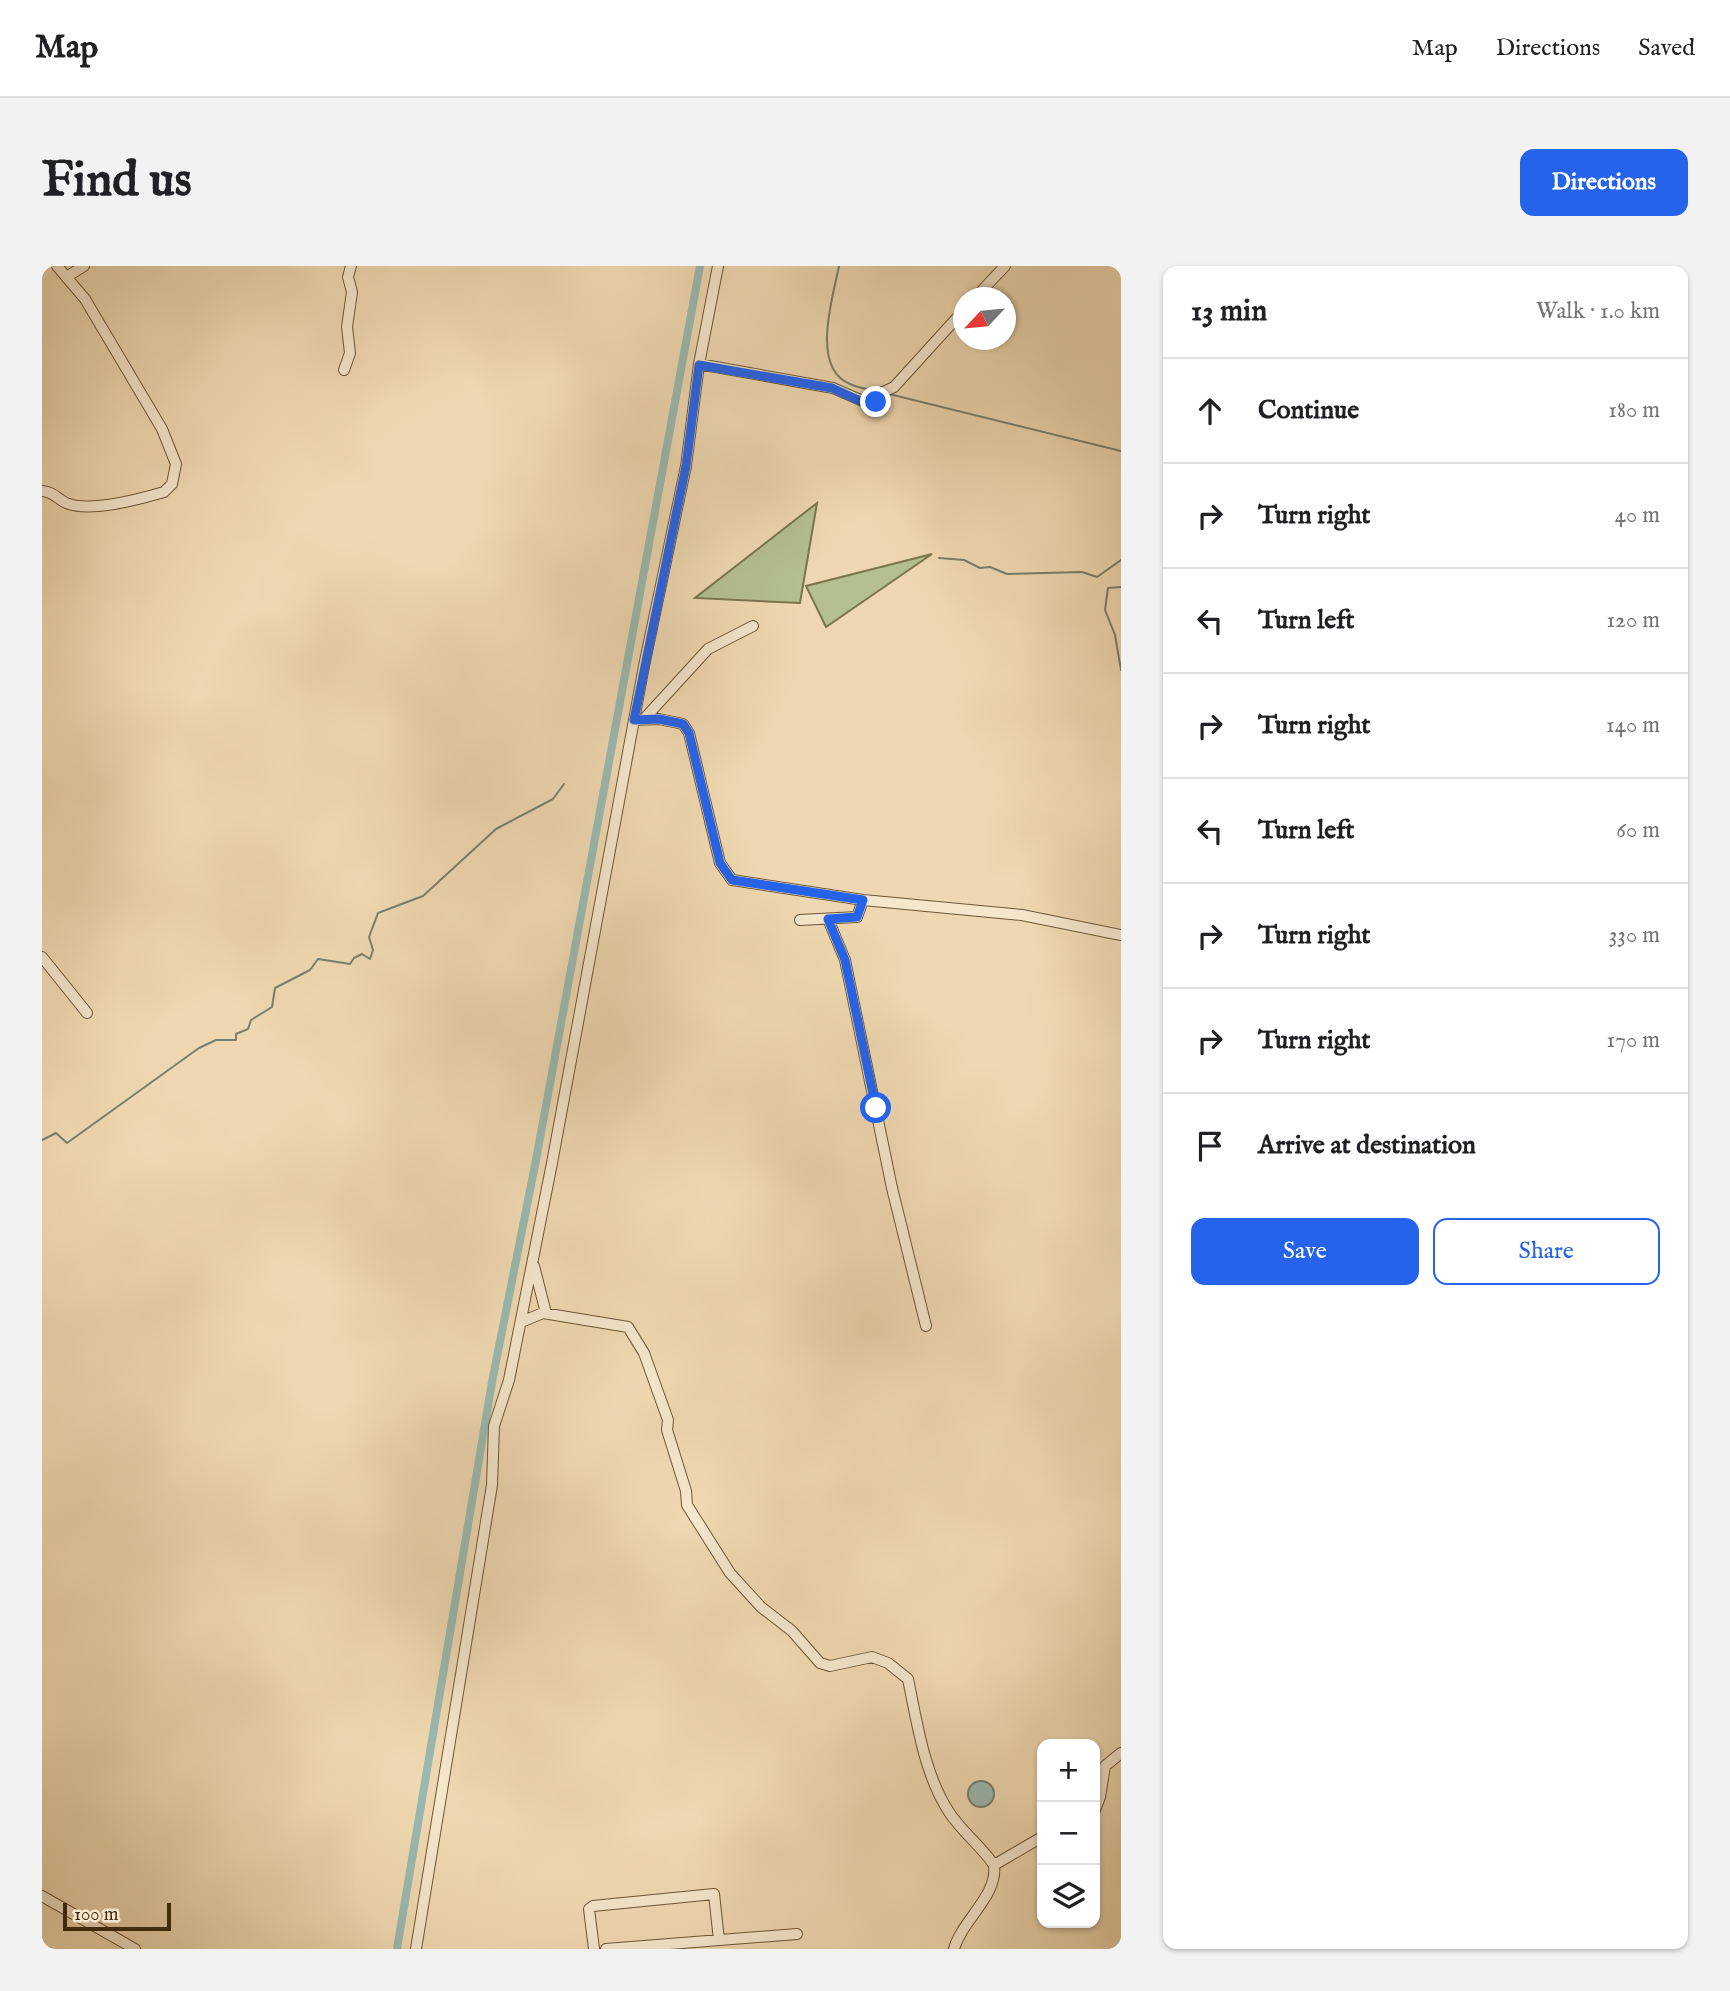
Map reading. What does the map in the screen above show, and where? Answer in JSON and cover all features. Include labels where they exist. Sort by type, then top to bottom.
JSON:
[{"type":"street","points":[[42,491],[53,492],[66,503],[92,505],[133,501],[164,492],[172,484],[176,464],[162,429],[85,299],[57,266]]},
{"type":"street","points":[[68,276],[84,266]]},
{"type":"street","points":[[344,370],[349,352],[347,327],[352,292],[348,277],[351,266]]},
{"type":"street","points":[[416,1949],[492,1485],[494,1426],[509,1380],[521,1322],[639,720],[686,466],[699,365],[718,266]]},
{"type":"street","points":[[985,287],[1005,266]]},
{"type":"street","points":[[699,365],[832,388],[872,405],[879,394],[894,387],[953,322]]},
{"type":"street","points":[[639,720],[708,649],[753,626]]},
{"type":"street","points":[[639,720],[683,724],[689,733],[720,863],[732,880],[863,900],[1021,915],[1121,934]]},
{"type":"street","points":[[800,920],[857,917],[863,900]]},
{"type":"street","points":[[828,919],[845,960],[892,1188],[926,1326]]},
{"type":"street","points":[[42,957],[87,1013]]},
{"type":"street","points":[[533,1258],[539,1295],[546,1313]]},
{"type":"street","points":[[521,1322],[546,1313],[586,1322],[621,1324],[632,1331],[645,1353],[668,1420],[667,1430],[686,1491],[687,1505],[730,1573],[761,1607],[800,1638],[820,1663],[830,1666],[872,1657],[888,1663],[904,1675],[940,1799],[964,1833],[995,1865]]},
{"type":"street","points":[[1098,1802],[1105,1766],[1121,1753]]},
{"type":"street","points":[[995,1865],[1037,1840]]},
{"type":"street","points":[[954,1949],[959,1933],[993,1881],[995,1865]]},
{"type":"street","points":[[594,1949],[589,1909],[593,1906],[714,1894],[719,1940]]},
{"type":"street","points":[[42,1896],[135,1949]]},
{"type":"street","points":[[606,1949],[797,1934]]},
{"type":"green space","points":[[817,503],[800,603],[695,598]]},
{"type":"green space","points":[[932,554],[826,627],[806,586]]},
{"type":"water","points":[[981,1781],[990,1785],[994,1794],[990,1803],[981,1807],[972,1803],[968,1794],[972,1785]]},
{"type":"waterway","points":[[397,1949],[492,1382],[536,1160],[700,266]]},
{"type":"waterway","points":[[839,266],[827,331],[827,348],[831,363],[838,376],[850,384],[877,391]]},
{"type":"waterway","points":[[889,394],[1121,451]]},
{"type":"waterway","points":[[939,558],[964,560],[980,568],[990,567],[1007,574],[1082,572],[1097,577],[1121,560]]},
{"type":"waterway","points":[[1121,587],[1108,588],[1105,610],[1115,635],[1121,670]]},
{"type":"waterway","points":[[42,1140],[56,1133],[67,1143],[199,1048],[216,1040],[236,1040],[236,1034],[248,1029],[251,1020],[272,1007],[275,988],[310,970],[318,959],[350,964],[362,954],[370,959],[373,950],[369,937],[378,913],[423,896],[496,829],[553,799],[564,784]]},
{"type":"route","points":[[876,402],[869,405],[832,388],[699,365],[686,466],[634,720],[659,719],[683,724],[689,733],[720,863],[732,880],[761,886],[807,889],[863,900],[857,917],[828,919],[845,960],[876,1108]]}]
